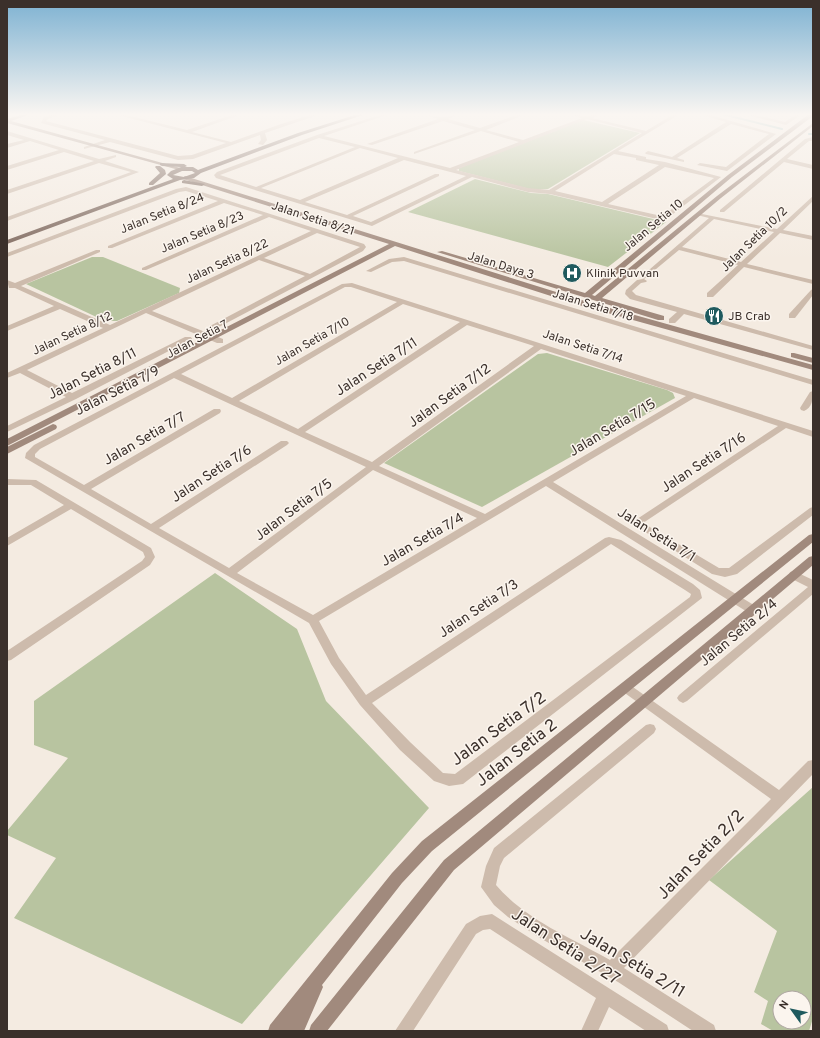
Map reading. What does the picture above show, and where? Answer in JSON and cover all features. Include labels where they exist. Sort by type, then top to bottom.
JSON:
[{"type":"main road","points":[[151,184],[162,176],[163,171],[160,166],[181,166],[215,162]]},
{"type":"main road","points":[[7,242],[183,178],[218,162]]},
{"type":"main road","points":[[210,182],[204,174],[218,162]]},
{"type":"main road","points":[[7,237],[151,184],[181,169],[196,172]]},
{"type":"main road","points":[[172,174],[183,178]]},
{"type":"main road","points":[[160,186],[180,182],[202,184]]},
{"type":"street","points":[[7,168],[25,162]]},
{"type":"street","points":[[7,192],[96,162]]},
{"type":"street","points":[[7,219],[136,172],[105,162]]},
{"type":"street","points":[[144,162],[181,169]]},
{"type":"street","points":[[147,162],[160,166],[172,174]]},
{"type":"street","points":[[250,162],[217,175],[218,177],[255,189],[372,224],[472,175]]},
{"type":"street","points":[[255,189],[321,162]]},
{"type":"street","points":[[300,202],[393,162]]},
{"type":"street","points":[[420,162],[528,190],[550,192],[663,217],[718,177],[657,162]]},
{"type":"street","points":[[450,170],[470,162]]},
{"type":"street","points":[[550,192],[597,162]]},
{"type":"street","points":[[671,162],[733,175],[747,173],[763,162]]},
{"type":"street","points":[[693,163],[727,169],[736,162]]},
{"type":"street","name":"Jalan Setia 10","points":[[587,297],[602,282],[664,230],[710,192],[749,162]]},
{"type":"street","name":"Jalan Setia 10","points":[[596,299],[763,162]]},
{"type":"street","points":[[722,211],[779,162]]},
{"type":"street","points":[[793,162],[813,167]]},
{"type":"street","points":[[603,204],[665,164]]},
{"type":"street","name":"Jalan Daya 3","points":[[196,172],[210,182],[587,297]]},
{"type":"street","points":[[347,217],[437,175]]},
{"type":"street","points":[[719,197],[723,191],[736,180],[733,175]]},
{"type":"street","name":"Jalan Daya 3","points":[[183,178],[582,303],[813,368]]},
{"type":"street","name":"Jalan Setia 8/21","points":[[7,255],[178,190],[186,189],[362,245],[363,247],[361,250],[214,326]]},
{"type":"street","points":[[701,212],[699,208],[711,198],[712,195],[710,192]]},
{"type":"street","name":"Jalan Setia 10/2","points":[[710,295],[813,198]]},
{"type":"street","name":"Jalan Setia 8/24","points":[[110,247],[224,201]]},
{"type":"street","points":[[664,230],[674,226],[692,213],[701,212],[813,238]]},
{"type":"street","name":"Jalan Setia 8/23","points":[[144,269],[269,215]]},
{"type":"street","points":[[712,219],[677,248],[644,279],[628,291],[629,294],[632,297],[813,348]]},
{"type":"street","name":"Jalan Setia 8/22","points":[[147,311],[316,230]]},
{"type":"street","points":[[380,233],[396,244],[424,248]]},
{"type":"street","points":[[361,235],[380,245],[377,254]]},
{"type":"street","name":"Jalan Setia 7","points":[[7,451],[396,244]]},
{"type":"street","points":[[677,248],[813,282]]},
{"type":"street","points":[[7,288],[98,251]]},
{"type":"street","points":[[377,254],[399,251],[427,255]]},
{"type":"street","points":[[258,258],[310,276]]},
{"type":"street","name":"Jalan Setia 7/18","points":[[369,271],[388,261],[399,259],[813,382]]},
{"type":"street","points":[[470,279],[480,272]]},
{"type":"street","points":[[7,282],[110,328]]},
{"type":"street","points":[[542,283],[577,290],[587,289],[602,282]]},
{"type":"street","name":"Jalan Setia 7/14","points":[[344,285],[352,285],[467,321],[813,434]]},
{"type":"street","name":"Jalan Setia 7/9","points":[[85,489],[30,458],[31,453],[37,446],[175,375],[344,285]]},
{"type":"street","points":[[613,285],[607,292],[607,295],[611,301],[672,321],[813,360]]},
{"type":"street","points":[[530,286],[587,297],[631,308]]},
{"type":"street","points":[[792,316],[813,291]]},
{"type":"street","points":[[587,297],[595,304],[644,320]]},
{"type":"street","name":"Jalan Setia 7/10","points":[[233,401],[403,301]]},
{"type":"street","points":[[7,328],[60,306]]},
{"type":"street","points":[[147,311],[217,339]]},
{"type":"street","name":"Jalan Setia 8/12","points":[[7,376],[147,311]]},
{"type":"street","points":[[672,321],[682,311]]},
{"type":"street","name":"Jalan Setia 7/11","points":[[299,432],[467,321]]},
{"type":"street","name":"Jalan Setia 8/11","points":[[7,429],[188,339]]},
{"type":"street","name":"Jalan Setia 7","points":[[7,443],[217,339]]},
{"type":"street","name":"Jalan Setia 7/12","points":[[373,466],[541,345]]},
{"type":"street","points":[[21,370],[73,397]]},
{"type":"street","points":[[175,375],[485,518]]},
{"type":"street","points":[[804,408],[813,394]]},
{"type":"street","name":"Jalan Setia 7/15","points":[[546,482],[693,395]]},
{"type":"street","name":"Jalan Setia 7/7","points":[[85,489],[217,411]]},
{"type":"street","name":"Jalan Setia 7/16","points":[[785,424],[636,523],[716,571],[725,574],[733,572],[813,510]]},
{"type":"street","name":"Jalan Setia 7/6","points":[[152,528],[284,443]]},
{"type":"street","name":"Jalan Setia 7/5","points":[[230,573],[373,466]]},
{"type":"street","points":[[7,482],[33,482],[70,506],[147,550],[150,557],[146,563],[7,658]]},
{"type":"street","name":"Jalan Setia 7/4","points":[[313,620],[546,482]]},
{"type":"street","name":"Jalan Setia 7/1","points":[[546,482],[753,610]]},
{"type":"street","points":[[85,489],[313,620]]},
{"type":"street","points":[[7,542],[70,506]]},
{"type":"street","name":"Jalan Setia 2","points":[[276,1031],[397,878],[427,846],[813,537]]},
{"type":"street","name":"Jalan Setia 7/3","points":[[364,702],[609,540],[617,542],[689,587],[696,593],[696,598]]},
{"type":"street","points":[[317,1031],[448,865],[813,560]]},
{"type":"street","points":[[794,575],[813,585]]},
{"type":"street","name":"Jalan Setia 2/4","points":[[683,698],[813,588]]},
{"type":"street","name":"Jalan Setia 7/2","points":[[313,620],[335,661],[364,702],[405,746],[439,777],[449,780],[458,780],[696,598]]},
{"type":"street","points":[[626,688],[780,798]]},
{"type":"street","name":"Jalan Setia 2/11","points":[[650,729],[499,853],[493,866],[488,887],[498,900],[538,928],[612,969],[708,1031]]},
{"type":"street","name":"Jalan Setia 2/2","points":[[612,969],[813,765]]},
{"type":"street","name":"Jalan Setia 2/27","points":[[402,1031],[471,928],[480,923],[492,921],[661,1031]]},
{"type":"street","points":[[295,1031],[322,971]]},
{"type":"street","points":[[589,1031],[606,996]]},
{"type":"green space","points":[[473,162],[592,162],[548,189],[533,190],[459,171],[459,168]]},
{"type":"green space","points":[[475,179],[531,193],[548,194],[666,222],[608,267],[408,212]]},
{"type":"green space","points":[[92,257],[103,257],[180,288],[179,293],[117,321],[105,321],[26,284]]},
{"type":"green space","points":[[547,353],[667,390],[673,393],[675,398],[482,507],[384,463],[538,354]]},
{"type":"green space","points":[[215,573],[297,629],[326,701],[429,808],[242,1024],[14,918],[56,858],[7,835],[7,831],[68,758],[34,745],[34,701]]},
{"type":"green space","points":[[813,787],[812,1021],[812,990],[772,990],[772,1030],[809,1031],[773,1031],[761,1024],[768,1001],[754,992],[777,931],[709,880]]},
{"type":"place","name":"Klinik Puvvan","points":[[572,273]]},
{"type":"place","name":"JB Crab","points":[[714,316]]}]
